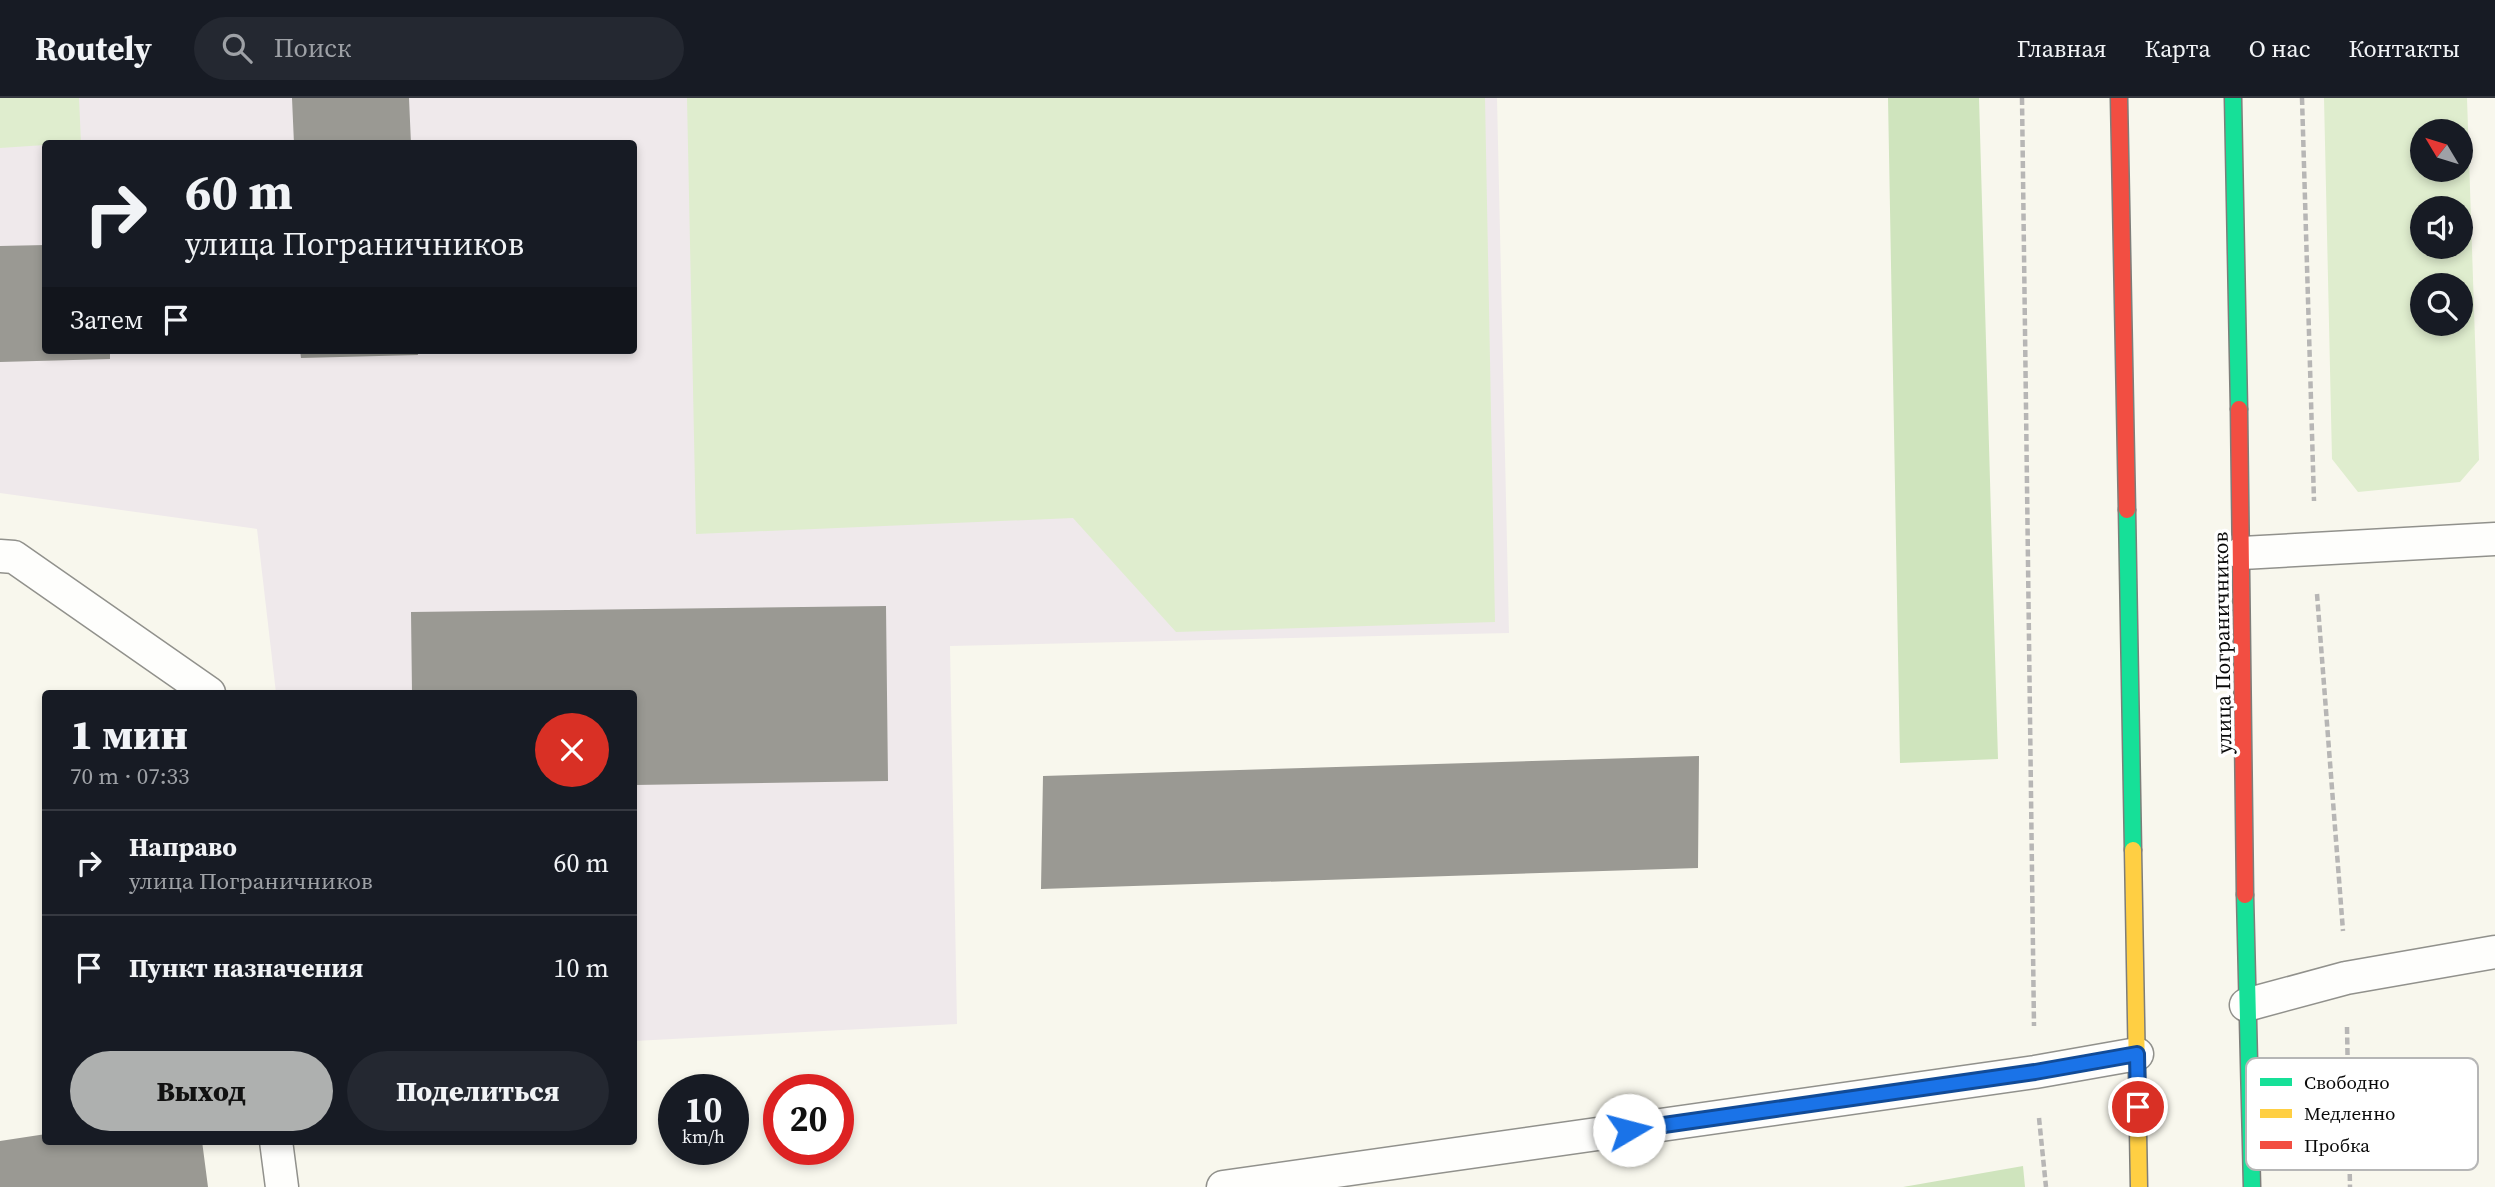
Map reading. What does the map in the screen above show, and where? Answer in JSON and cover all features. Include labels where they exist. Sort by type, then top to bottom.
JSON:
[{"type":"main road","points":[[2119,98],[2139,1187]]},
{"type":"main road","name":"улица Пограничников","points":[[2233,98],[2248,1058]]},
{"type":"lane","points":[[2242,553],[2495,539]]},
{"type":"lane","points":[[0,556],[14,557],[205,690]]},
{"type":"lane","points":[[2246,1005],[2346,978],[2495,952]]},
{"type":"lane","points":[[1223,1187],[2035,1072],[2137,1054]]},
{"type":"lane","points":[[277,1145],[282,1187]]},
{"type":"path","points":[[2022,98],[2035,1072],[2046,1187]]},
{"type":"path","points":[[2302,98],[2317,598],[2346,978],[2348,1058]]},
{"type":"shaded area","points":[[0,98],[1497,98],[1509,633],[950,646],[957,1024],[637,1041],[637,690],[276,690],[257,529],[0,493]]},
{"type":"green space","points":[[0,98],[79,98],[81,140],[42,140],[42,145],[0,148]]},
{"type":"green space","points":[[687,98],[1485,98],[1495,622],[1176,632],[1073,518],[696,534]]},
{"type":"green space","points":[[1888,98],[1979,98],[1998,759],[1900,763]]},
{"type":"green space","points":[[2324,98],[2467,98],[2468,119],[2410,119],[2410,182],[2470,182],[2470,196],[2410,196],[2410,259],[2472,259],[2473,273],[2410,273],[2410,336],[2473,336],[2473,279],[2479,460],[2460,482],[2358,492],[2332,459]]},
{"type":"green space","points":[[2023,1166],[2025,1187],[1903,1187]]},
{"type":"building","points":[[292,98],[409,98],[411,140],[294,140]]},
{"type":"building","points":[[42,245],[42,354],[110,354],[110,359],[0,362],[0,246]]},
{"type":"building","points":[[300,354],[418,355],[301,358]]},
{"type":"building","points":[[886,606],[888,781],[637,785],[637,690],[412,690],[411,612]]},
{"type":"building","points":[[1699,756],[1698,868],[1041,889],[1043,776]]},
{"type":"building","points":[[42,1135],[42,1145],[203,1145],[208,1187],[0,1187],[0,1141]]},
{"type":"traffic: fast","points":[[2233,98],[2239,409]]},
{"type":"traffic: fast","points":[[2127,510],[2133,850]]},
{"type":"traffic: fast","points":[[2245,895],[2249,1058]]},
{"type":"traffic: fast","points":[[2252,1170],[2252,1187]]},
{"type":"traffic: slow","points":[[2133,850],[2139,1187]]},
{"type":"traffic: jam","points":[[2119,98],[2127,510]]},
{"type":"traffic: jam","points":[[2239,409],[2245,895]]},
{"type":"route","points":[[1629,1130],[2035,1072],[2137,1054],[2138,1107]]}]
